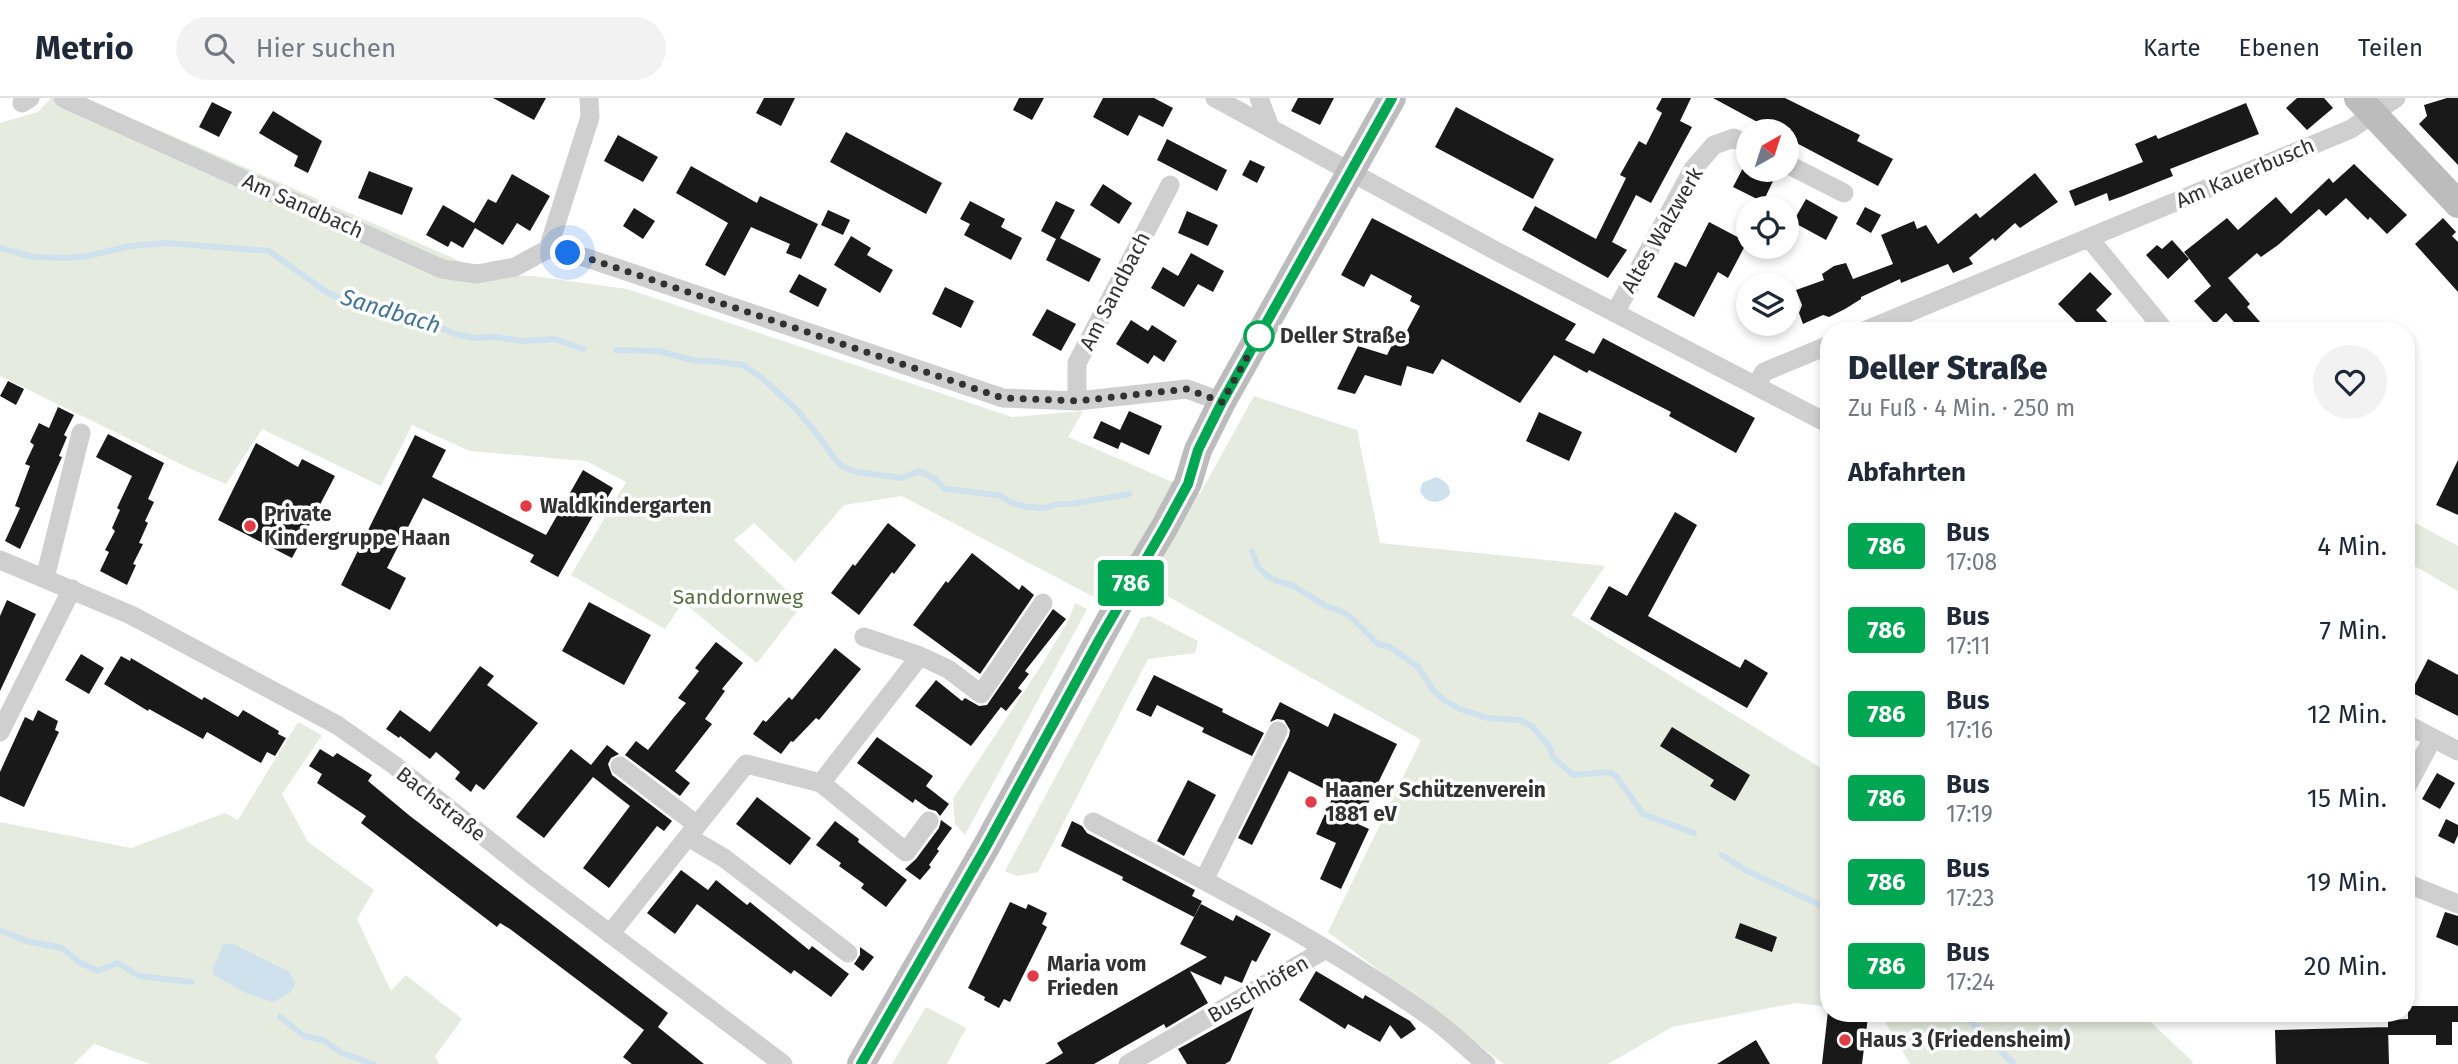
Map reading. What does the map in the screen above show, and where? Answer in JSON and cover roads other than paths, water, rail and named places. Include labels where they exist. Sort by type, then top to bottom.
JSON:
[{"type":"street","name":"Am Sandbach","points":[[63,98],[442,269],[477,274],[515,267],[548,249]]},
{"type":"street","points":[[589,98],[590,117],[548,249],[587,258],[1003,398],[1077,401],[1187,389],[1222,402]]},
{"type":"street","points":[[1214,98],[1615,313],[1820,419]]},
{"type":"street","points":[[1259,98],[1270,127]]},
{"type":"street","points":[[861,1064],[981,857],[1109,622],[1164,528],[1188,484],[1198,450],[1222,402],[1392,98]]},
{"type":"street","points":[[2376,103],[2458,204]]},
{"type":"street","name":"Am Kauerbusch","points":[[1886,322],[2351,129],[2376,103]]},
{"type":"street","name":"Altes Walzwerk","points":[[1615,313],[1693,169],[1714,145],[1736,139]]},
{"type":"street","points":[[1799,170],[1844,193]]},
{"type":"street","name":"Am Sandbach","points":[[1077,401],[1077,363],[1170,185]]},
{"type":"street","points":[[2089,238],[2158,322]]},
{"type":"street","points":[[1756,386],[1764,372],[1820,349]]},
{"type":"street","points":[[45,578],[81,433]]},
{"type":"street","name":"Bachstraße","points":[[0,560],[131,615],[337,724],[783,1064]]},
{"type":"street","points":[[0,732],[72,589]]},
{"type":"street","points":[[821,783],[913,663],[948,669],[981,694],[1043,603]]},
{"type":"street","points":[[2415,729],[2458,751]]},
{"type":"street","points":[[1204,880],[1278,731]]},
{"type":"street","points":[[2415,771],[2433,738]]},
{"type":"street","points":[[610,934],[746,764],[821,783],[906,852],[929,821]]},
{"type":"street","points":[[620,766],[724,858],[848,953]]},
{"type":"street","points":[[1093,821],[1326,949]]},
{"type":"street","points":[[2415,887],[2458,904]]},
{"type":"street","name":"Buschhöfen","points":[[1128,1064],[1326,949],[1431,1017],[1486,1064]]},
{"type":"water","points":[[1436,477],[1446,483],[1450,494],[1434,502],[1426,499],[1420,491],[1422,483]]},
{"type":"water","points":[[232,943],[288,971],[296,983],[291,992],[273,1002],[246,993],[214,975],[212,970],[223,945]]},
{"type":"waterway","name":"Sandbach","points":[[0,248],[33,257],[68,258],[130,246],[167,243],[269,251],[342,300],[403,311],[455,334],[474,338],[495,337],[523,341],[555,339],[583,349]]},
{"type":"waterway","name":"Sandbach","points":[[616,350],[659,351],[696,361],[743,365],[762,378],[797,410],[843,467],[857,472],[902,478],[919,471],[935,479],[945,489],[999,495],[1012,503],[1028,507],[1045,508],[1129,494]]},
{"type":"waterway","name":"Sandbach","points":[[1252,551],[1258,567],[1266,575],[1292,585],[1352,618],[1378,644],[1390,647],[1418,667],[1433,690],[1444,700],[1460,709],[1487,718],[1520,720],[1533,727],[1549,746],[1553,757],[1573,775],[1610,772],[1616,776],[1643,814],[1694,833]]},
{"type":"waterway","name":"Sandbach","points":[[1722,855],[1745,870],[1820,905]]},
{"type":"waterway","points":[[0,930],[26,941],[62,948],[79,962],[98,971],[118,963],[139,976],[192,982]]},
{"type":"waterway","points":[[280,1017],[304,1036],[323,1040],[342,1053],[373,1064]]},
{"type":"waterway","name":"Sandbach","points":[[1971,1022],[2014,1064]]},
{"type":"place","name":"Deller Straße","points":[[1259,336]]},
{"type":"place","name":"Waldkindergarten","points":[[526,506]]},
{"type":"place","name":"Private Kindergruppe Haan","points":[[250,526]]},
{"type":"place","name":"Haaner Schützenverein 1881 eV","points":[[1311,802]]},
{"type":"place","name":"Maria vom Frieden","points":[[1033,976]]},
{"type":"place","name":"Haus 3 (Friedensheim)","points":[[1845,1040]]},
{"type":"park label","name":"Sanddornweg","points":[[738,597]]}]
